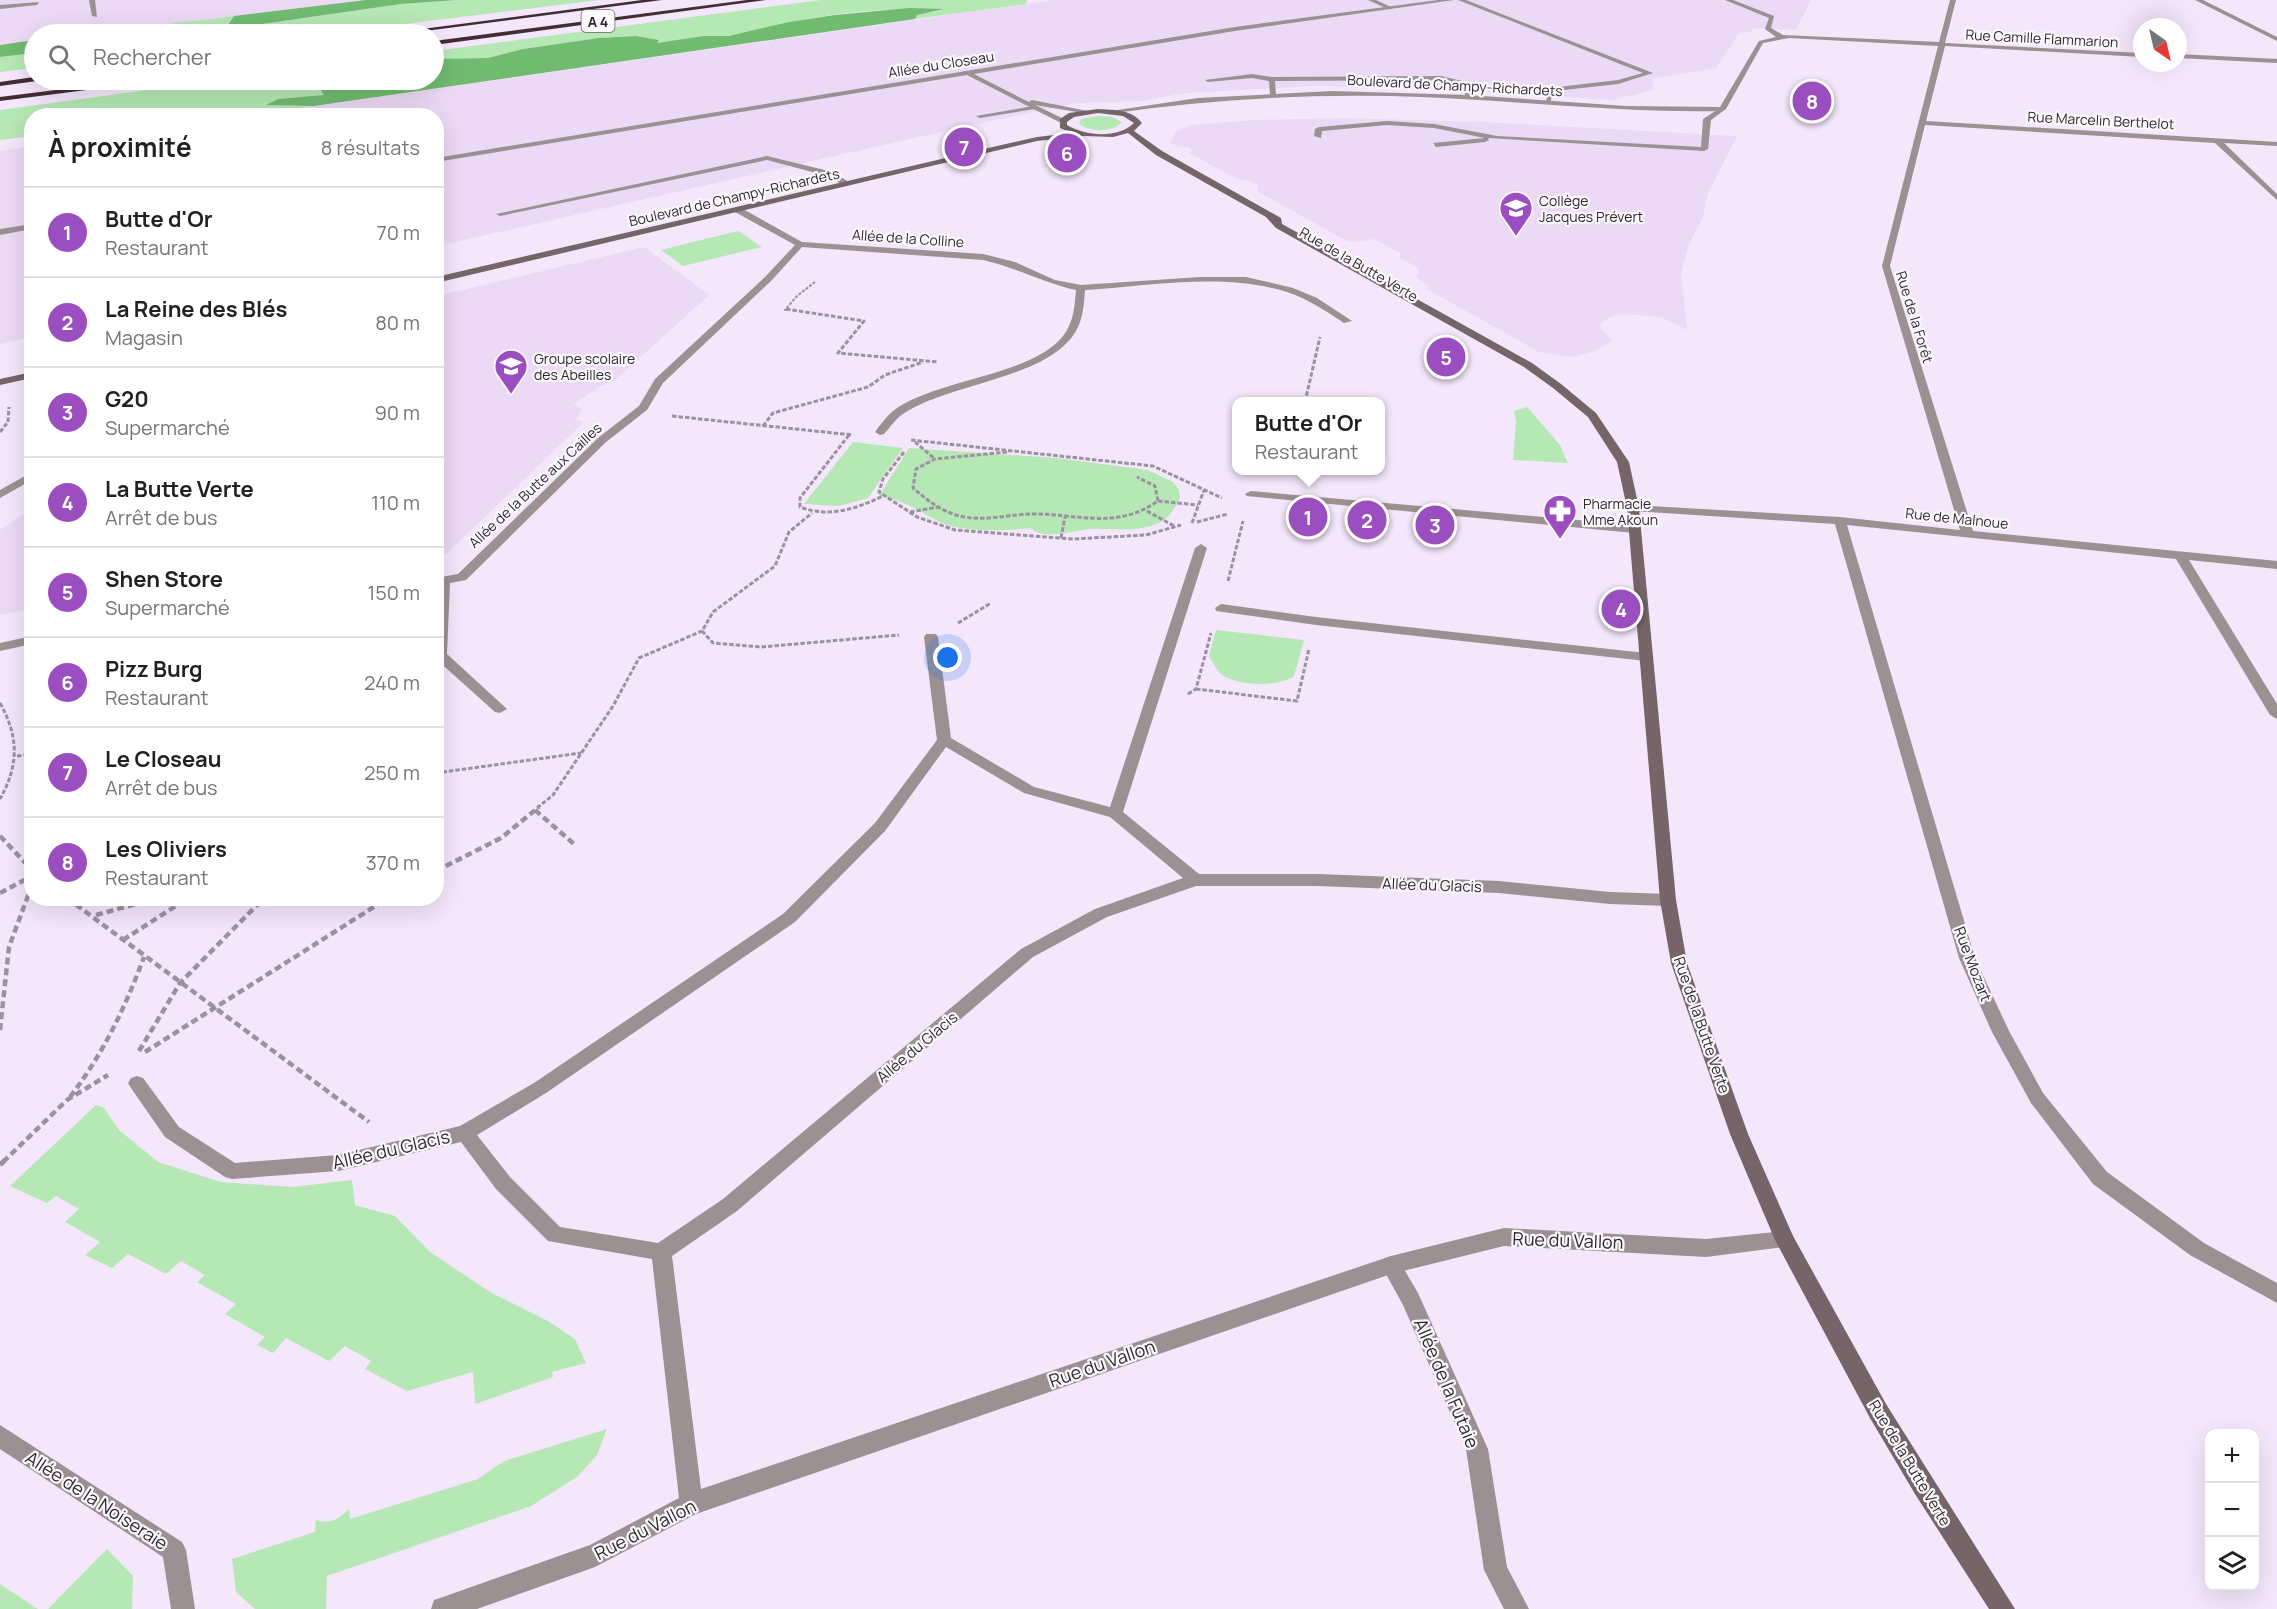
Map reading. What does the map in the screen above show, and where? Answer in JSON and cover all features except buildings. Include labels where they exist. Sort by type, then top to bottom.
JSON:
[{"type":"highway","name":"A 4","points":[[444,27],[659,0]]},
{"type":"highway","name":"A 4","points":[[444,42],[763,0]]},
{"type":"highway","points":[[0,84],[24,81]]},
{"type":"highway","points":[[0,99],[71,90]]},
{"type":"street","points":[[92,0],[95,16]]},
{"type":"street","points":[[1371,0],[1390,8]]},
{"type":"street","name":"Allée du Closeau","points":[[444,159],[1235,29],[1451,0]]},
{"type":"street","points":[[1461,0],[1650,73],[1618,82],[1552,89],[1547,103]]},
{"type":"street","points":[[1728,0],[1772,17],[1768,29],[1781,37]]},
{"type":"street","name":"Rue de la Forêt","points":[[1953,0],[1886,266],[1968,535]]},
{"type":"street","points":[[2198,0],[2277,39]]},
{"type":"street","points":[[0,8],[37,3]]},
{"type":"street","points":[[1436,145],[1497,138],[1704,149],[1707,119],[1722,109],[1761,42],[1781,37]]},
{"type":"street","name":"Rue Camille Flammarion","points":[[1781,37],[2133,55]]},
{"type":"street","points":[[2187,56],[2277,61]]},
{"type":"street","points":[[968,73],[1083,134],[1109,135],[1130,131],[1138,123],[1136,119],[1126,114],[1089,112],[1023,101]]},
{"type":"street","points":[[1208,80],[1252,76],[1272,79],[1440,78],[1460,82],[1468,91],[1468,97]]},
{"type":"street","points":[[1272,79],[1274,95]]},
{"type":"street","name":"Boulevard de Champy-Richardets","points":[[1108,112],[1187,102],[1274,95],[1353,93],[1468,97],[1660,109],[1722,109]]},
{"type":"street","name":"Boulevard de Champy-Richardets","points":[[1136,119],[1187,102]]},
{"type":"street","points":[[980,116],[1033,108]]},
{"type":"street","name":"Boulevard de Champy-Richardets","points":[[1037,139],[1063,124],[1072,115],[1089,112]]},
{"type":"street","points":[[1318,136],[1319,129],[1387,123],[1434,126],[1497,138]]},
{"type":"street","name":"Rue Marcelin Berthelot","points":[[1923,123],[2277,144]]},
{"type":"street","name":"Rue de la Butte Verte","points":[[1130,131],[1159,153],[1270,217],[1279,226],[1316,248],[1528,365],[1592,416],[1623,462],[1633,508],[1668,900],[1679,963],[1739,1134],[1785,1240],[1878,1411],[1923,1486],[2003,1609]]},
{"type":"street","points":[[1435,136],[1475,133]]},
{"type":"street","name":"Boulevard de Champy-Richardets","points":[[444,278],[1037,139],[1083,134]]},
{"type":"street","name":"Rue de la Butte Verte","points":[[1109,135],[1159,153]]},
{"type":"street","points":[[2217,140],[2277,198]]},
{"type":"street","points":[[500,214],[767,158],[830,174],[848,184]]},
{"type":"street","name":"Allée de la Colline","points":[[738,210],[800,244],[983,257],[1012,264],[1052,282],[1081,288],[1200,280],[1246,280],[1290,290],[1314,300],[1347,321]]},
{"type":"street","points":[[0,232],[24,228]]},
{"type":"street","name":"Allée de la Butte aux Cailles","points":[[444,581],[462,577],[602,440],[643,408],[659,381],[768,279],[800,244]]},
{"type":"street","points":[[880,432],[897,412],[929,396],[1049,353],[1068,337],[1077,320],[1081,288]]},
{"type":"street","points":[[0,382],[24,377]]},
{"type":"street","points":[[0,495],[24,480]]},
{"type":"street","points":[[1251,494],[1634,529]]},
{"type":"street","name":"Rue de Malnoue","points":[[1633,508],[1840,521],[2277,565]]},
{"type":"street","name":"Rue Mozart","points":[[1840,521],[1967,958],[2001,1032],[2037,1098],[2100,1178],[2197,1249],[2277,1294]]},
{"type":"street","points":[[1114,813],[1201,548]]},
{"type":"street","points":[[2181,556],[2277,715]]},
{"type":"street","points":[[1221,608],[1316,621],[1646,657]]},
{"type":"street","points":[[931,637],[944,740],[1029,790],[1114,813],[1195,879]]},
{"type":"street","points":[[0,647],[24,642]]},
{"type":"street","points":[[444,659],[500,709]]},
{"type":"street","name":"Allée du Glacis","points":[[137,1083],[172,1132],[232,1171],[338,1163],[465,1133],[540,1088],[789,918],[880,827],[944,740]]},
{"type":"street","name":"Allée du Glacis","points":[[465,1133],[503,1183],[555,1235],[661,1252],[730,1205],[1027,953],[1101,913],[1195,879],[1318,880],[1499,887],[1610,898],[1668,900]]},
{"type":"street","name":"Rue du Vallon","points":[[443,1609],[595,1555],[691,1504],[1391,1264],[1504,1238],[1706,1248],[1785,1240]]},
{"type":"street","points":[[661,1252],[691,1504]]},
{"type":"street","name":"Allée de la Futaie","points":[[1391,1264],[1411,1300],[1477,1449],[1497,1570],[1517,1609]]},
{"type":"street","name":"Allée de la Noiseraie","points":[[0,1436],[174,1550],[183,1609]]},
{"type":"path","points":[[815,282],[797,296],[785,310],[864,321],[838,353],[948,362]]},
{"type":"path","points":[[763,426],[773,413],[868,387],[885,375],[926,360]]},
{"type":"path","points":[[0,432],[8,422],[9,406]]},
{"type":"path","points":[[643,408],[665,412],[669,416],[849,434],[801,498],[800,507],[812,513],[842,512],[883,496]]},
{"type":"path","points":[[904,440],[1153,466],[1246,510]]},
{"type":"path","points":[[914,441],[935,459]]},
{"type":"path","points":[[914,441],[884,479],[879,492],[909,512],[935,525],[956,530],[1061,538],[1146,535],[1246,510]]},
{"type":"path","points":[[1014,451],[935,459],[916,469],[913,478],[914,488],[938,507],[963,517],[978,519],[1035,514],[1092,520],[1131,517],[1147,511],[1158,501],[1198,506]]},
{"type":"path","points":[[1137,477],[1155,486],[1158,501]]},
{"type":"path","points":[[1192,523],[1204,490]]},
{"type":"path","points":[[1221,608],[1251,494]]},
{"type":"path","points":[[909,512],[938,507]]},
{"type":"path","points":[[1147,511],[1174,527]]},
{"type":"path","points":[[444,867],[501,838],[553,795],[612,706],[639,658],[702,632],[713,612],[775,566],[789,532],[812,513]]},
{"type":"path","points":[[1061,538],[1065,517]]},
{"type":"path","points":[[1196,689],[1297,701],[1316,621]]},
{"type":"path","points":[[702,632],[713,643],[761,647],[880,634],[931,637]]},
{"type":"path","points":[[0,703],[11,721],[17,756],[9,784],[0,799]]},
{"type":"path","points":[[444,772],[581,753]]},
{"type":"path","points":[[17,756],[24,755]]},
{"type":"path","points":[[534,810],[574,844]]},
{"type":"path","points":[[0,836],[24,862]]},
{"type":"path","points":[[0,893],[24,880]]},
{"type":"path","points":[[0,1030],[9,947],[24,906]]},
{"type":"path","points":[[78,906],[214,1010],[404,1147]]},
{"type":"path","points":[[96,915],[129,906]]},
{"type":"path","points":[[123,940],[176,906]]},
{"type":"path","points":[[137,1083],[134,1058],[180,983],[256,906]]},
{"type":"path","points":[[67,1100],[214,1010],[296,954],[375,906]]},
{"type":"path","points":[[0,1165],[67,1100],[98,1059],[126,1006],[144,956]]},
{"type":"shaded area","points":[[0,0],[366,0],[166,24],[24,24],[24,41],[0,45]]},
{"type":"shaded area","points":[[1053,0],[1811,0],[1796,30],[1755,28],[1750,32],[1739,33],[1716,68],[1652,79],[1654,90],[1612,100],[1468,91],[1319,86],[1185,93],[1144,101],[1077,103],[444,244],[444,108],[303,108],[428,90],[444,90],[444,88]]},
{"type":"shaded area","name":"Collège Jacques Prévert","points":[[1343,118],[1481,122],[1737,136],[1708,193],[1703,217],[1689,244],[1681,273],[1687,330],[1661,317],[1626,314],[1610,317],[1601,323],[1601,330],[1613,340],[1593,352],[1572,357],[1539,352],[1427,289],[1429,287],[1417,277],[1419,270],[1417,267],[1400,258],[1400,253],[1374,239],[1356,242],[1345,240],[1257,191],[1259,186],[1249,180],[1237,179],[1189,153],[1193,150],[1188,147],[1179,147],[1170,143],[1176,131],[1191,125],[1255,120]]},
{"type":"shaded area","points":[[24,147],[24,339],[0,344],[0,151]]},
{"type":"shaded area","name":"Groupe scolaire des Abeilles","points":[[644,247],[709,295],[614,381],[599,387],[574,404],[581,410],[576,420],[584,422],[446,554],[444,554],[444,294]]},
{"type":"shaded area","points":[[24,513],[24,610],[0,615],[0,530]]},
{"type":"green space","points":[[366,0],[457,0],[401,4],[262,24],[229,24],[234,16]]},
{"type":"green space","points":[[457,0],[599,0],[403,24],[262,24],[401,4]]},
{"type":"green space","points":[[821,0],[1027,0],[1026,4],[915,19],[916,15],[943,10],[904,9],[845,13],[806,19],[743,34],[655,43],[659,40],[636,36],[599,38],[523,49],[488,58],[444,60],[444,50]]},
{"type":"green space","points":[[909,8],[944,9],[917,15],[915,19],[444,87],[444,59],[488,58],[523,49],[599,38],[636,36],[659,40],[657,43],[704,36],[729,36],[789,22]]},
{"type":"green space","points":[[234,16],[230,24],[166,24]]},
{"type":"green space","points":[[24,41],[24,54],[0,57],[0,45]]},
{"type":"green space","points":[[24,54],[24,69],[0,72],[0,57]]},
{"type":"green space","points":[[147,90],[321,90],[325,95],[278,99],[267,105],[314,106],[299,108],[24,108],[24,137],[0,140],[0,110]]},
{"type":"green space","points":[[320,90],[425,90],[314,106],[266,105],[278,99],[324,95]]},
{"type":"green space","points":[[1098,116],[1112,117],[1122,122],[1107,130],[1089,129],[1079,124],[1081,119]]},
{"type":"green space","points":[[738,231],[762,247],[683,266],[661,250]]},
{"type":"green space","points":[[1527,407],[1560,445],[1568,463],[1513,460],[1516,422],[1514,411]]},
{"type":"green space","points":[[853,442],[903,448],[868,498],[839,506],[804,504]]},
{"type":"green space","points":[[909,448],[1056,458],[1148,470],[1173,482],[1179,490],[1180,498],[1166,518],[1159,523],[1142,528],[1089,529],[1051,535],[1030,528],[996,530],[958,528],[938,521],[917,509],[879,496]]},
{"type":"green space","points":[[1216,630],[1304,640],[1294,676],[1278,682],[1256,684],[1235,681],[1220,673],[1209,656]]},
{"type":"green space","points":[[96,1105],[104,1108],[119,1130],[158,1162],[221,1182],[292,1187],[352,1180],[355,1205],[395,1216],[430,1252],[490,1292],[548,1321],[575,1339],[586,1363],[552,1372],[553,1377],[475,1404],[473,1372],[407,1391],[365,1369],[371,1361],[345,1346],[329,1361],[286,1338],[273,1353],[257,1345],[265,1337],[225,1314],[236,1304],[197,1282],[205,1275],[181,1261],[166,1274],[128,1254],[112,1268],[85,1255],[100,1242],[65,1222],[79,1209],[56,1196],[47,1203],[10,1186]]},
{"type":"green space","points":[[607,1429],[597,1455],[577,1477],[531,1506],[327,1576],[326,1609],[255,1609],[236,1592],[232,1559],[315,1532],[316,1520],[326,1522],[334,1520],[349,1509],[350,1519],[478,1479],[504,1461]]},
{"type":"green space","points":[[107,1549],[133,1576],[132,1609],[48,1609]]},
{"type":"green space","points":[[0,1584],[38,1609],[0,1609]]},
{"type":"place","name":"Les Oliviers","points":[[1812,101]]},
{"type":"place","name":"Le Closeau","points":[[964,147]]},
{"type":"place","name":"Pizz Burg","points":[[1067,153]]},
{"type":"place","name":"Collège Jacques Prévert","points":[[1516,237]]},
{"type":"place","name":"Shen Store","points":[[1446,357]]},
{"type":"place","name":"Groupe scolaire des Abeilles","points":[[511,395]]},
{"type":"place","name":"Butte d'Or","points":[[1308,517]]},
{"type":"place","name":"La Reine des Blés","points":[[1367,520]]},
{"type":"place","name":"G20","points":[[1435,525]]},
{"type":"place","name":"Pharmacie Mme Akoun","points":[[1560,540]]},
{"type":"place","name":"La Butte Verte","points":[[1621,609]]}]
